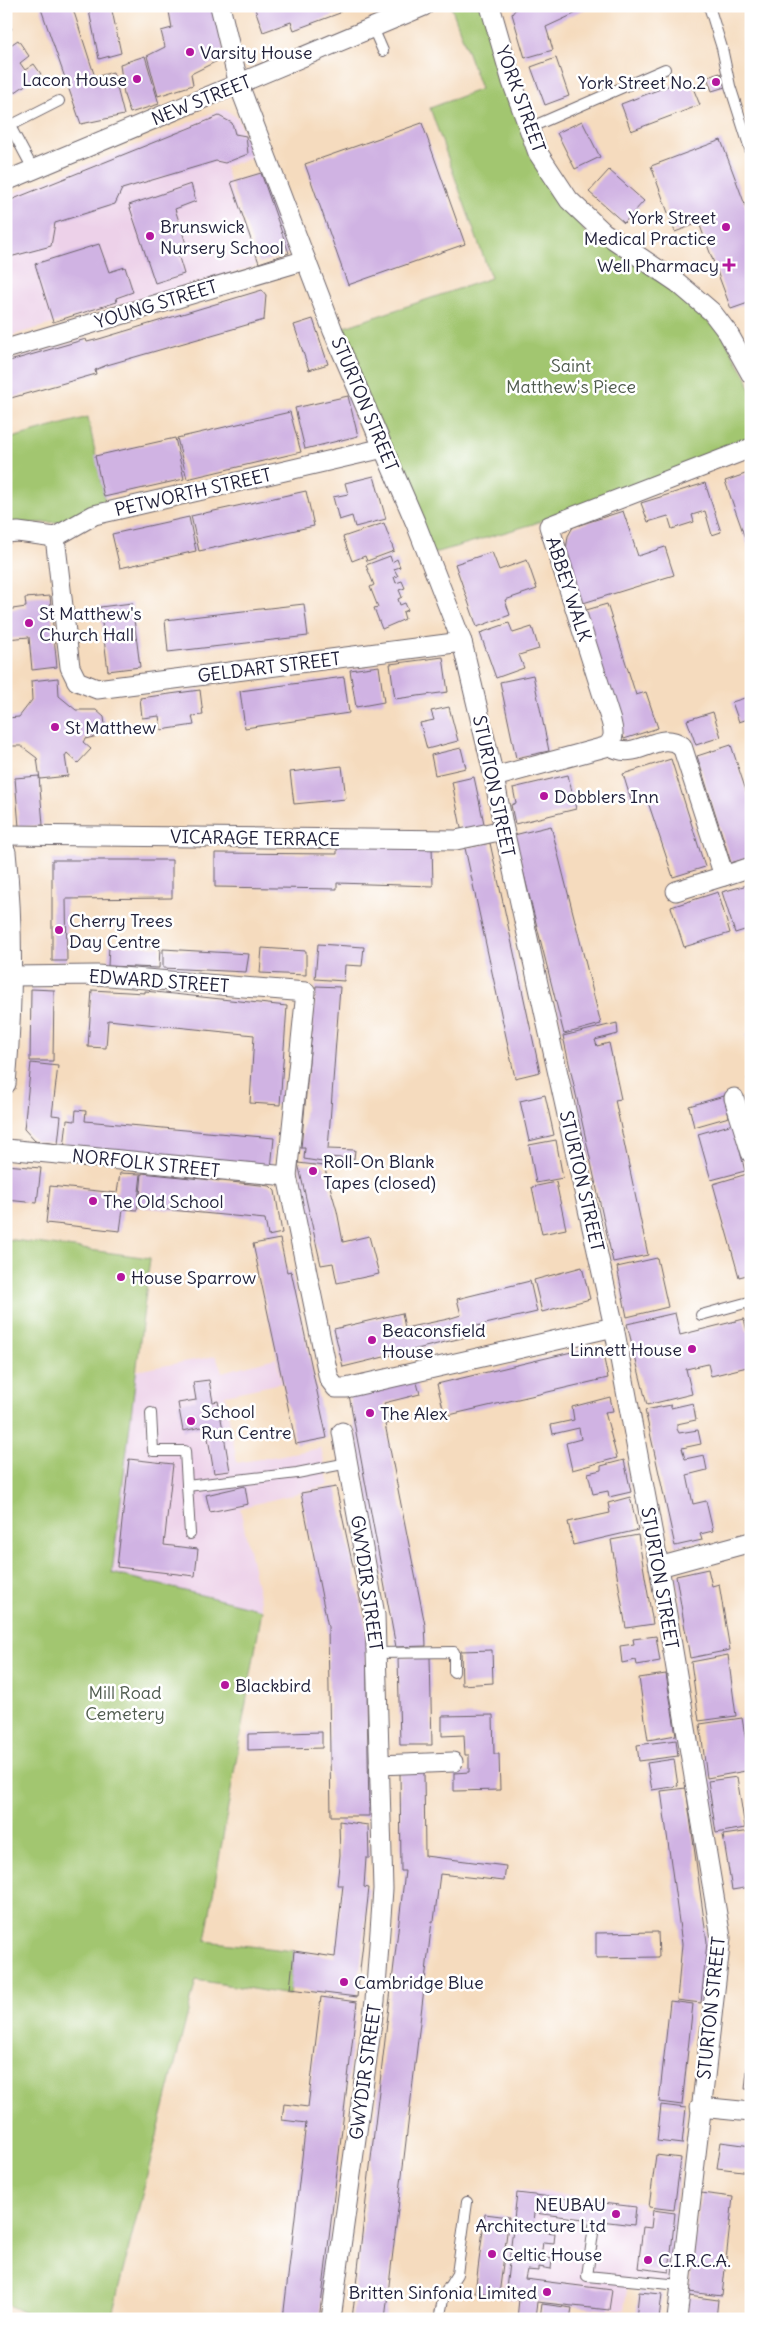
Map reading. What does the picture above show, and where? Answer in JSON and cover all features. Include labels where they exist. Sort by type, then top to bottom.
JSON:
[{"type":"street","name":"STURTON STREET","points":[[220,6],[239,84],[337,339],[416,524],[462,642],[494,777],[504,830],[614,1327],[659,1567],[721,1938],[677,2319]]},
{"type":"street","name":"NEW STREET","points":[[6,181],[424,6]]},
{"type":"street","name":"YORK STREET","points":[[490,6],[512,82],[538,152],[569,200],[603,232],[678,283],[712,312],[728,334],[751,374]]},
{"type":"street","name":"YOUNG STREET","points":[[6,349],[306,260]]},
{"type":"street","name":"PETWORTH STREET","points":[[55,537],[94,515],[384,448]]},
{"type":"street","name":"ABBEY WALK","points":[[609,744],[614,732],[549,526],[751,448]]},
{"type":"street","points":[[6,533],[18,532],[55,537]]},
{"type":"street","name":"GELDART STREET","points":[[55,537],[70,667],[78,681],[97,689],[462,642]]},
{"type":"street","points":[[494,777],[609,744],[618,751],[630,752],[664,740],[675,741],[682,746],[724,876]]},
{"type":"street","name":"VICARAGE TERRACE","points":[[6,835],[456,840],[504,830]]},
{"type":"street","points":[[6,852],[13,976],[6,1084]]},
{"type":"street","points":[[676,891],[751,867]]},
{"type":"street","name":"EDWARD STREET","points":[[13,976],[97,975],[306,992],[287,1176]]},
{"type":"street","points":[[734,1098],[751,1153]]},
{"type":"street","name":"NORFOLK STREET","points":[[6,1149],[287,1176]]},
{"type":"street","points":[[287,1176],[329,1379],[336,1388],[346,1388],[614,1327]]},
{"type":"street","name":"GWYDIR STREET","points":[[331,2319],[375,2001],[383,1889],[378,1653],[375,1616],[342,1432]]},
{"type":"street","points":[[659,1567],[751,1542]]},
{"type":"street","points":[[379,1765],[453,1762]]},
{"type":"street","points":[[700,2107],[751,2112]]},
{"type":"lane","points":[[709,6],[722,48],[730,86],[751,152]]},
{"type":"lane","points":[[373,28],[383,51]]},
{"type":"lane","points":[[529,128],[665,69]]},
{"type":"lane","points":[[33,169],[8,127],[59,101]]},
{"type":"lane","points":[[701,1315],[749,1302],[751,1308]]},
{"type":"lane","points":[[151,1413],[153,1451],[185,1451],[190,1534]]},
{"type":"lane","points":[[187,1486],[297,1473],[348,1463]]},
{"type":"lane","points":[[378,1653],[454,1652],[454,1672]]},
{"type":"lane","points":[[440,2319],[444,2295],[457,2274],[467,2202]]},
{"type":"lane","points":[[594,2226],[587,2276],[680,2286]]},
{"type":"shaded area","points":[[218,110],[226,110],[238,118],[252,157],[225,167],[256,266],[6,337],[6,196],[155,138]]},
{"type":"shaded area","points":[[216,1356],[222,1372],[276,1358],[282,1383],[225,1395],[237,1463],[321,1448],[329,1485],[240,1508],[262,1610],[112,1573],[135,1371]]},
{"type":"shaded area","points":[[514,2189],[642,2202],[642,2208],[681,2212],[671,2288],[628,2283],[624,2310],[501,2298]]},
{"type":"green space","name":"Saint Matthew's Piece","points":[[451,6],[482,6],[568,204],[584,231],[665,284],[721,333],[747,378],[751,394],[751,444],[533,524],[428,555],[333,331],[491,278],[430,108],[481,89]]},
{"type":"green space","points":[[88,417],[106,506],[59,522],[6,524],[6,419],[12,438]]},
{"type":"green space","name":"Mill Road Cemetery","points":[[6,1239],[150,1258],[112,1573],[262,1610],[205,1941],[294,1951],[290,1995],[196,1980],[111,2319],[38,2319],[6,2304]]},
{"type":"building","points":[[40,6],[72,6],[95,77],[113,72],[124,115],[81,124]]},
{"type":"building","points":[[88,6],[111,6],[121,53],[99,59]]},
{"type":"building","name":"Varsity House","points":[[168,6],[214,6],[225,57],[191,74],[193,85],[158,96],[147,56],[165,47],[161,31],[172,28]]},
{"type":"building","points":[[254,6],[337,6],[340,13],[294,30],[291,22],[263,32]]},
{"type":"building","points":[[518,6],[584,6],[585,9],[546,27],[553,50],[525,58],[512,14]]},
{"type":"building","points":[[6,21],[12,29],[6,33]]},
{"type":"building","points":[[6,40],[9,46],[18,40],[29,56],[20,63],[25,70],[34,64],[41,74],[14,93],[6,83]]},
{"type":"building","name":"Lacon House","points":[[145,56],[159,104],[130,113],[124,95],[120,64]]},
{"type":"building","points":[[556,58],[569,96],[545,105],[531,67]]},
{"type":"building","name":"York Street No.2","points":[[720,73],[725,87],[712,91],[707,77]]},
{"type":"building","points":[[689,78],[700,105],[631,131],[621,104]]},
{"type":"building","points":[[219,116],[232,123],[235,134],[246,136],[248,154],[225,163],[216,161],[122,189],[115,204],[55,223],[51,246],[6,258],[6,202]]},
{"type":"building","points":[[582,121],[600,157],[575,169],[557,133]]},
{"type":"building","points":[[422,123],[465,244],[348,285],[305,164]]},
{"type":"building","name":"York Street Medical Practice","points":[[721,140],[751,221],[751,302],[731,309],[699,223],[675,232],[651,166]]},
{"type":"building","points":[[609,170],[644,201],[624,223],[589,192]]},
{"type":"building","points":[[261,173],[289,253],[259,263],[231,182]]},
{"type":"building","points":[[191,184],[196,201],[175,209],[187,247],[177,251],[184,274],[155,283],[129,205]]},
{"type":"building","points":[[99,244],[109,272],[125,267],[133,292],[116,298],[117,302],[53,322],[35,264]]},
{"type":"building","points":[[262,290],[266,295],[264,320],[107,365],[95,370],[96,374],[11,398],[6,382],[6,362],[86,339],[87,342],[99,339]]},
{"type":"building","points":[[313,319],[328,364],[309,370],[294,325]]},
{"type":"building","points":[[348,396],[358,436],[305,449],[295,408]]},
{"type":"building","points":[[290,412],[301,452],[187,479],[177,438]]},
{"type":"building","points":[[175,438],[184,479],[104,497],[95,456]]},
{"type":"building","points":[[751,472],[751,555],[725,481]]},
{"type":"building","points":[[374,476],[386,519],[355,527],[352,516],[339,520],[333,497],[348,494],[345,483]]},
{"type":"building","points":[[705,483],[721,532],[712,535],[705,511],[692,515],[694,522],[672,529],[668,516],[648,522],[641,503]]},
{"type":"building","points":[[306,491],[314,526],[199,551],[191,516]]},
{"type":"building","points":[[623,511],[638,556],[665,547],[674,575],[580,604],[565,557],[568,536],[573,527]]},
{"type":"building","points":[[189,517],[196,551],[120,568],[112,534]]},
{"type":"building","points":[[384,523],[394,551],[367,561],[365,556],[352,561],[343,537]]},
{"type":"building","points":[[492,552],[499,570],[527,560],[537,589],[505,600],[510,615],[477,627],[455,564]]},
{"type":"building","points":[[390,556],[392,562],[397,559],[400,567],[394,569],[398,576],[394,577],[396,583],[402,581],[405,588],[399,590],[402,597],[398,599],[400,605],[405,603],[408,610],[403,612],[405,619],[382,629],[374,608],[378,607],[370,587],[374,585],[366,565]]},
{"type":"building","name":"St Matthew's Church Hall","points":[[50,596],[57,667],[32,670],[29,637],[6,639],[6,610],[26,607],[25,598]]},
{"type":"building","points":[[132,603],[140,667],[108,671],[100,607]]},
{"type":"building","points":[[304,604],[308,636],[168,652],[165,620]]},
{"type":"building","points":[[607,604],[636,695],[646,692],[658,728],[624,739],[583,611]]},
{"type":"building","points":[[509,623],[513,633],[532,627],[539,649],[519,655],[524,668],[496,678],[480,633]]},
{"type":"building","points":[[443,657],[448,692],[395,699],[390,664]]},
{"type":"building","points":[[379,666],[384,702],[356,707],[350,670]]},
{"type":"building","points":[[533,675],[549,751],[516,758],[500,682]]},
{"type":"building","points":[[344,677],[349,713],[245,728],[240,691]]},
{"type":"building","name":"St Matthew","points":[[58,678],[59,696],[76,710],[96,710],[104,717],[105,725],[98,736],[85,739],[83,742],[91,749],[78,763],[67,753],[65,756],[68,776],[40,779],[37,758],[21,746],[6,746],[6,718],[19,717],[32,700],[31,681]]},
{"type":"building","points":[[200,690],[203,715],[192,716],[194,725],[161,730],[159,716],[142,718],[140,698]]},
{"type":"building","points":[[751,696],[751,718],[739,722],[732,702]]},
{"type":"building","points":[[449,707],[458,741],[427,749],[420,723],[434,720],[431,711]]},
{"type":"building","points":[[713,712],[721,737],[696,745],[687,720]]},
{"type":"building","points":[[731,745],[751,806],[751,857],[731,863],[697,756]]},
{"type":"building","points":[[461,748],[466,768],[435,775],[431,755]]},
{"type":"building","points":[[671,759],[705,867],[673,877],[646,796],[631,800],[623,774]]},
{"type":"building","points":[[342,766],[346,799],[294,804],[290,772]]},
{"type":"building","name":"Dobblers Inn","points":[[568,775],[576,809],[515,824],[511,805],[516,803],[513,788]]},
{"type":"building","points":[[39,776],[43,825],[19,827],[15,778]]},
{"type":"building","points":[[474,777],[485,828],[462,833],[452,782]]},
{"type":"building","points":[[551,826],[601,1024],[564,1034],[514,835]]},
{"type":"building","points":[[490,843],[540,1072],[515,1078],[465,848]]},
{"type":"building","points":[[337,844],[432,845],[433,886],[337,883],[337,889],[215,887],[215,853],[337,854]]},
{"type":"building","name":"Cherry Trees Day Centre","points":[[52,860],[172,860],[172,898],[66,899],[67,961],[52,961]]},
{"type":"building","points":[[751,884],[751,928],[735,933],[722,892]]},
{"type":"building","points":[[718,892],[730,933],[684,947],[671,907]]},
{"type":"building","points":[[318,944],[364,947],[362,966],[345,965],[344,981],[315,979]]},
{"type":"building","points":[[109,945],[160,947],[159,968],[108,966]]},
{"type":"building","points":[[262,948],[306,951],[306,975],[260,973]]},
{"type":"building","points":[[163,949],[249,954],[246,972],[163,968]]},
{"type":"building","points":[[316,986],[340,987],[328,1149],[355,1150],[354,1159],[328,1157],[328,1163],[304,1159],[305,1148],[301,1148]]},
{"type":"building","points":[[31,989],[54,990],[53,1061],[30,1061]]},
{"type":"building","points":[[92,990],[145,993],[145,991],[287,1006],[280,1105],[250,1103],[254,1035],[108,1020],[106,1048],[88,1047]]},
{"type":"building","points":[[617,1023],[618,1034],[595,1040],[597,1046],[609,1043],[621,1099],[615,1100],[648,1255],[613,1262],[563,1036]]},
{"type":"building","points":[[751,1034],[751,1049],[750,1049],[746,1035]]},
{"type":"building","points":[[31,1063],[58,1066],[52,1115],[61,1116],[58,1144],[35,1141],[24,1129]]},
{"type":"building","points":[[751,1077],[751,1091],[750,1091],[747,1078]]},
{"type":"building","points":[[751,1094],[751,1112],[750,1113],[745,1096]]},
{"type":"building","points":[[545,1095],[554,1135],[529,1141],[520,1101]]},
{"type":"building","points":[[724,1096],[729,1117],[694,1127],[689,1106]]},
{"type":"building","points":[[76,1110],[86,1111],[85,1121],[274,1138],[271,1169],[64,1149],[67,1120],[75,1121]]},
{"type":"building","points":[[733,1124],[745,1171],[711,1180],[698,1134]]},
{"type":"building","points":[[556,1140],[563,1178],[536,1183],[529,1145]]},
{"type":"building","points":[[298,1163],[324,1166],[337,1211],[343,1242],[369,1236],[379,1274],[337,1283],[333,1263],[321,1265]]},
{"type":"building","points":[[6,1165],[41,1168],[37,1203],[6,1200]]},
{"type":"building","name":"The Old School","points":[[120,1173],[141,1174],[137,1210],[123,1209],[120,1231],[46,1223],[50,1186],[117,1193]]},
{"type":"building","points":[[142,1173],[270,1186],[275,1191],[282,1233],[268,1236],[265,1219],[139,1207]]},
{"type":"building","points":[[747,1174],[751,1187],[751,1274],[739,1277],[713,1184]]},
{"type":"building","points":[[556,1182],[566,1229],[542,1234],[532,1187]]},
{"type":"building","points":[[280,1239],[287,1272],[291,1271],[327,1438],[296,1444],[253,1244]]},
{"type":"building","points":[[657,1258],[668,1307],[627,1317],[617,1267]]},
{"type":"building","points":[[582,1267],[590,1299],[542,1312],[534,1280]]},
{"type":"building","points":[[530,1281],[537,1312],[464,1329],[466,1337],[343,1367],[334,1329],[402,1313],[405,1328],[448,1319],[461,1315],[457,1299]]},
{"type":"building","name":"Linnett House","points":[[675,1313],[680,1335],[744,1319],[747,1331],[751,1330],[751,1366],[711,1376],[708,1364],[686,1369],[692,1394],[647,1405],[627,1324]]},
{"type":"building","points":[[601,1345],[608,1378],[445,1416],[437,1384]]},
{"type":"building","points":[[416,1379],[420,1394],[384,1403],[389,1423],[385,1424],[425,1625],[426,1646],[396,1647],[349,1395]]},
{"type":"building","points":[[209,1380],[213,1402],[218,1401],[230,1471],[214,1473],[206,1426],[183,1431],[178,1403],[196,1400],[193,1382]]},
{"type":"building","points":[[610,1397],[613,1411],[605,1412],[617,1458],[572,1470],[566,1443],[581,1439],[579,1428],[553,1434],[551,1425],[574,1420],[572,1407]]},
{"type":"building","points":[[693,1403],[696,1420],[677,1424],[677,1429],[679,1433],[698,1430],[701,1444],[682,1448],[685,1459],[704,1455],[707,1470],[687,1475],[693,1504],[706,1501],[713,1531],[700,1534],[702,1540],[675,1546],[645,1410],[671,1405],[671,1408]]},
{"type":"building","points":[[129,1459],[173,1464],[164,1545],[198,1549],[195,1576],[117,1567]]},
{"type":"building","points":[[624,1460],[631,1492],[609,1497],[608,1491],[593,1494],[588,1473],[601,1470],[601,1466]]},
{"type":"building","points":[[245,1486],[248,1504],[210,1512],[206,1495]]},
{"type":"building","points":[[336,1487],[366,1627],[369,1816],[331,1816],[328,1627],[301,1493]]},
{"type":"building","points":[[630,1497],[638,1530],[573,1545],[568,1522],[610,1513],[608,1503]]},
{"type":"building","points":[[638,1535],[653,1624],[626,1628],[611,1540]]},
{"type":"building","points":[[708,1569],[712,1586],[719,1584],[730,1650],[690,1658],[676,1576]]},
{"type":"building","points":[[656,1636],[660,1661],[637,1665],[636,1660],[622,1663],[620,1646],[634,1644],[633,1639]]},
{"type":"building","points":[[492,1650],[493,1683],[462,1685],[461,1651]]},
{"type":"building","points":[[728,1655],[736,1716],[699,1721],[691,1662]]},
{"type":"building","points":[[398,1657],[430,1657],[432,1745],[400,1745]]},
{"type":"building","points":[[666,1674],[676,1735],[648,1740],[639,1678]]},
{"type":"building","points":[[493,1715],[494,1754],[499,1754],[500,1790],[454,1791],[454,1773],[469,1772],[469,1755],[465,1755],[464,1735],[442,1736],[442,1716]]},
{"type":"building","points":[[742,1718],[751,1770],[707,1778],[700,1724]]},
{"type":"building","points":[[322,1732],[322,1748],[248,1750],[248,1734]]},
{"type":"building","points":[[676,1740],[678,1756],[639,1761],[637,1745]]},
{"type":"building","points":[[674,1759],[678,1786],[652,1790],[647,1763]]},
{"type":"building","points":[[424,1771],[425,1856],[506,1866],[504,1881],[440,1874],[434,1921],[432,1921],[385,2319],[352,2319],[405,1871],[401,1871],[400,1772]]},
{"type":"building","points":[[737,1777],[745,1828],[716,1833],[708,1781]]},
{"type":"building","points":[[686,1788],[707,1942],[701,2003],[677,2000],[682,1944],[661,1791]]},
{"type":"building","points":[[339,1821],[368,1825],[369,1858],[366,1858],[364,1887],[369,1888],[357,1997],[290,1989],[294,1951],[335,1957],[343,1885],[337,1885],[340,1855]]},
{"type":"building","points":[[751,1831],[751,1887],[732,1890],[723,1835]]},
{"type":"building","points":[[658,1932],[659,1957],[596,1958],[596,1933]]},
{"type":"building","points":[[321,1997],[357,2002],[319,2319],[283,2319],[306,2123],[282,2120],[284,2104],[308,2107]]},
{"type":"building","points":[[670,2001],[693,2004],[682,2105],[659,2102]]},
{"type":"building","points":[[749,2052],[751,2052],[751,2089],[745,2089]]},
{"type":"building","points":[[661,2105],[686,2108],[682,2144],[657,2141]]},
{"type":"building","points":[[721,2142],[751,2146],[751,2172],[717,2168]]},
{"type":"building","points":[[656,2155],[681,2158],[674,2210],[649,2207]]},
{"type":"building","points":[[517,2193],[636,2207],[634,2225],[534,2213],[533,2226],[545,2227],[544,2232],[555,2233],[554,2243],[543,2242],[541,2257],[552,2259],[551,2269],[539,2267],[539,2271],[527,2270],[525,2279],[612,2290],[609,2310],[537,2302],[535,2319],[517,2319],[519,2299],[505,2298]]},
{"type":"building","points":[[701,2193],[733,2197],[722,2296],[689,2292]]},
{"type":"building","points":[[653,2210],[675,2213],[669,2272],[638,2268],[643,2227],[651,2228]]},
{"type":"building","name":"Celtic House","points":[[485,2214],[509,2217],[499,2295],[475,2292]]},
{"type":"building","points":[[639,2292],[662,2294],[659,2319],[636,2319]]},
{"type":"building","points":[[689,2296],[718,2300],[716,2319],[686,2319]]},
{"type":"building","points":[[542,2304],[572,2308],[570,2319],[540,2319]]},
{"type":"place","name":"Varsity House","points":[[190,52]]},
{"type":"place","name":"Lacon House","points":[[137,79]]},
{"type":"place","name":"York Street No.2","points":[[716,82]]},
{"type":"place","name":"York Street Medical Practice","points":[[726,227]]},
{"type":"place","name":"Brunswick Nursery School","points":[[150,236]]},
{"type":"place","name":"Well Pharmacy","points":[[729,265]]},
{"type":"place","name":"St Matthew's Church Hall","points":[[29,623]]},
{"type":"place","name":"St Matthew","points":[[55,727]]},
{"type":"place","name":"Dobblers Inn","points":[[544,796]]},
{"type":"place","name":"Cherry Trees Day Centre","points":[[59,930]]},
{"type":"place","name":"Roll-On Blank Tapes (closed)","points":[[313,1171]]},
{"type":"place","name":"The Old School","points":[[93,1201]]},
{"type":"place","name":"House Sparrow","points":[[121,1277]]},
{"type":"place","name":"Beaconsfield House","points":[[372,1340]]},
{"type":"place","name":"Linnett House","points":[[692,1349]]},
{"type":"place","name":"The Alex","points":[[370,1413]]},
{"type":"place","name":"School Run Centre","points":[[191,1421]]},
{"type":"place","name":"Blackbird","points":[[225,1685]]},
{"type":"place","name":"Cambridge Blue","points":[[344,1982]]},
{"type":"place","name":"NEUBAU Architecture Ltd","points":[[616,2214]]},
{"type":"place","name":"Celtic House","points":[[492,2254]]},
{"type":"place","name":"C.I.R.C.A.","points":[[648,2260]]},
{"type":"place","name":"Britten Sinfonia Limited","points":[[547,2292]]}]
